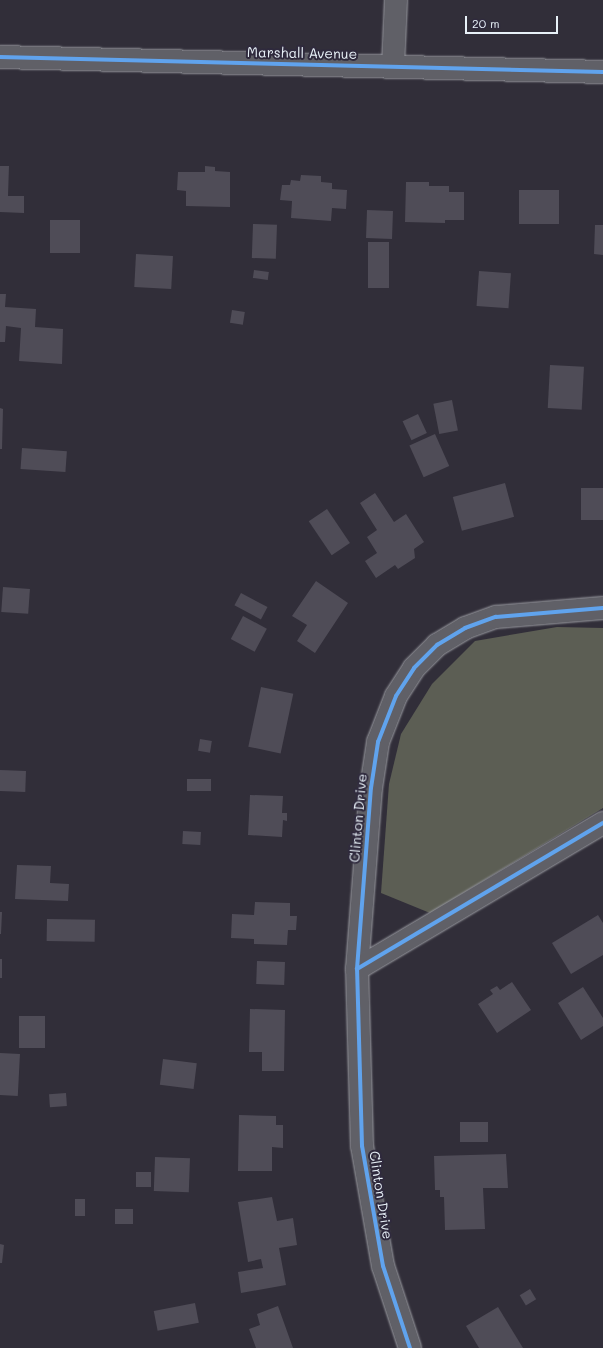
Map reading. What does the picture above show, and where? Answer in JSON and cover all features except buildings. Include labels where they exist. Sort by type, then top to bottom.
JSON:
[{"type":"street","points":[[393,66],[396,0]]},
{"type":"street","name":"Marshall Avenue","points":[[0,57],[603,72]]},
{"type":"street","name":"Clinton Drive","points":[[410,1348],[382,1266],[362,1146],[357,969],[371,788],[378,742],[396,696],[414,668],[437,645],[460,631],[496,617],[603,608]]},
{"type":"street","points":[[357,969],[603,823]]},
{"type":"shaded area","points":[[557,627],[603,628],[603,808],[430,913],[381,893],[389,784],[401,734],[432,684],[475,641]]},
{"type":"cycle path","points":[[0,57],[603,72]]},
{"type":"cycle path","points":[[357,969],[371,788],[378,742],[396,696],[414,668],[437,645],[465,628],[496,617],[603,608]]},
{"type":"cycle path","points":[[410,1348],[383,1266],[362,1146],[357,969],[603,823]]}]
